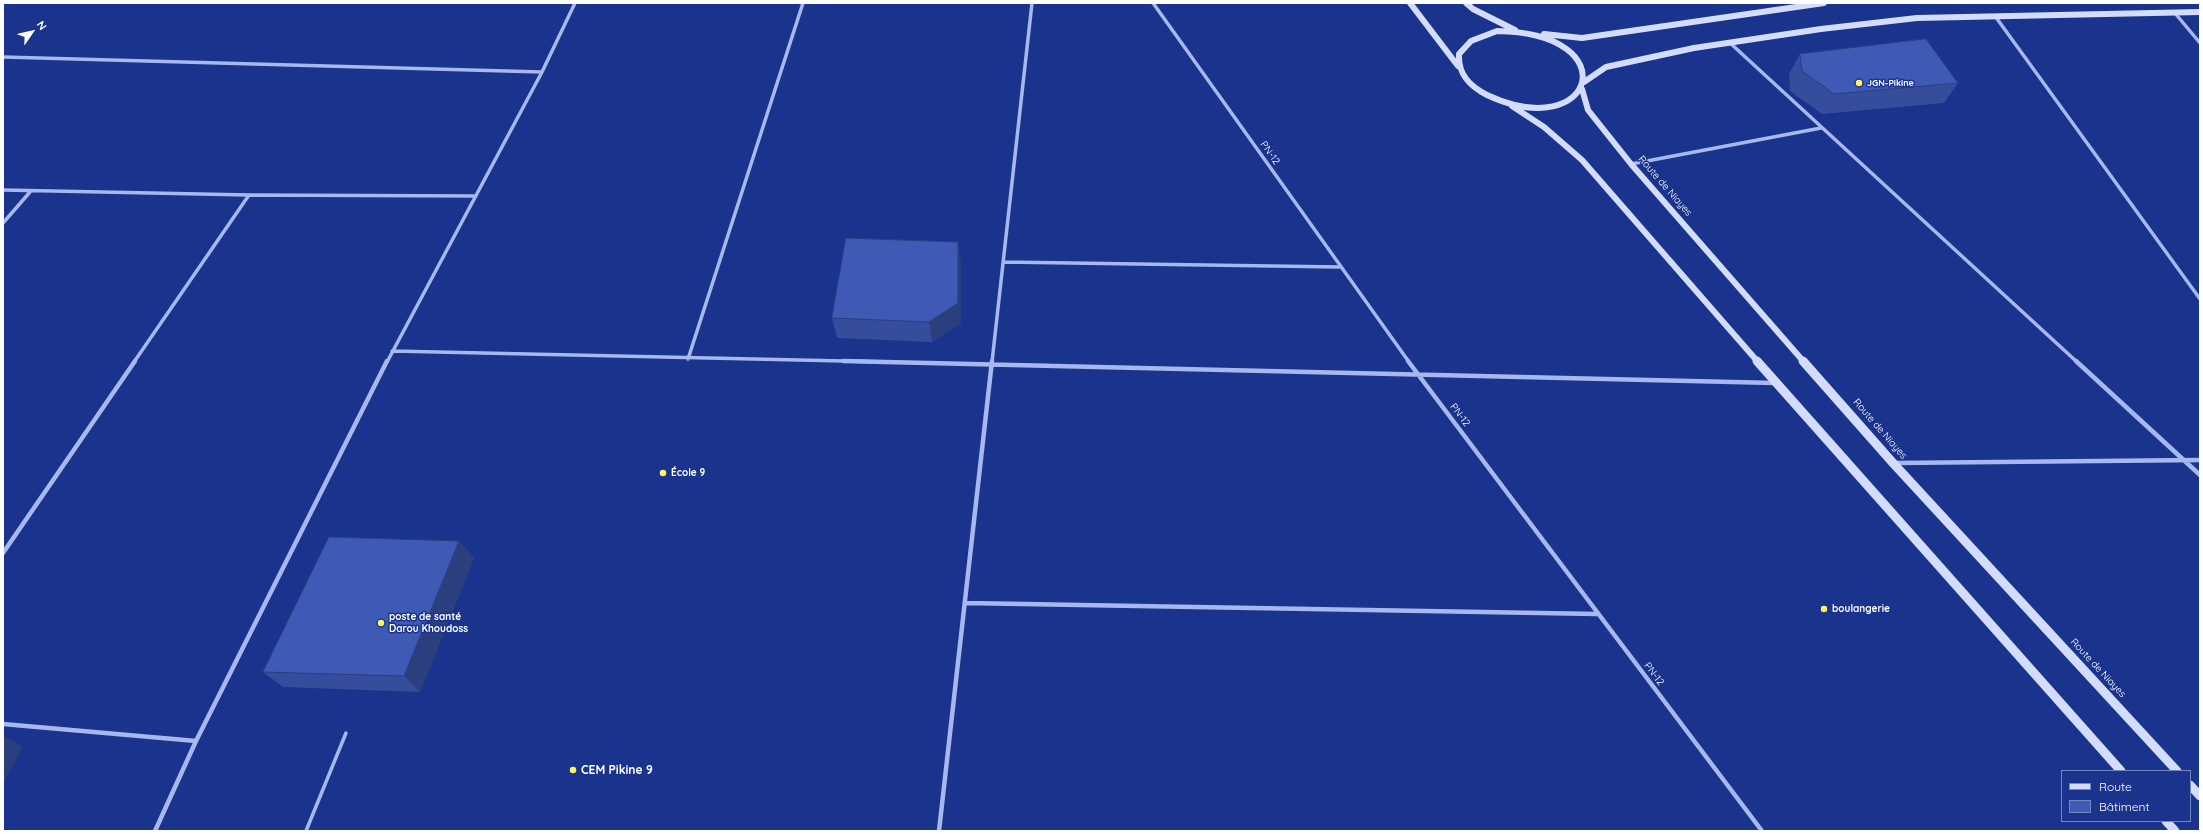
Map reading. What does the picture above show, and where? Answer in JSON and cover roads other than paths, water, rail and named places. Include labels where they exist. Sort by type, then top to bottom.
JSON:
[{"type":"main road","points":[[1410,3],[1458,66],[1464,78],[1476,90],[1492,100],[1512,106],[1540,122],[1569,146],[1778,383],[1854,472],[2120,770]]},
{"type":"main road","points":[[1466,3],[1517,31]]},
{"type":"main road","points":[[1458,66],[1459,54],[1466,43],[1480,36],[1497,31],[1517,31],[1582,38],[1824,3]]},
{"type":"main road","points":[[1584,82],[1606,67],[1729,42],[1917,18],[2200,12]]},
{"type":"main road","points":[[1512,106],[1547,108],[1562,104],[1574,98],[1582,89],[1584,82],[1584,70],[1577,58],[1564,47],[1549,39],[1530,33]]},
{"type":"main road","name":"Route de Niayes","points":[[1582,89],[1588,110],[1630,164],[1893,463],[2176,770]]},
{"type":"main road","points":[[2191,786],[2200,796]]},
{"type":"main road","points":[[2167,822],[2175,831]]},
{"type":"street","points":[[155,831],[196,741],[392,351],[542,72],[575,3]]},
{"type":"street","points":[[688,358],[803,3]]},
{"type":"street","points":[[939,831],[1032,3]]},
{"type":"street","name":"PN-12","points":[[1153,3],[1339,267],[1597,614],[1762,831]]},
{"type":"street","points":[[2174,12],[2200,43]]},
{"type":"street","points":[[1995,16],[2200,299]]},
{"type":"street","points":[[1729,42],[2200,475]]},
{"type":"street","points":[[3,57],[542,72]]},
{"type":"street","points":[[1630,164],[1821,128]]},
{"type":"street","points":[[3,190],[30,192],[249,195],[476,196]]},
{"type":"street","points":[[3,223],[30,192]]},
{"type":"street","points":[[3,553],[249,195]]},
{"type":"street","points":[[1003,262],[1339,267]]},
{"type":"street","points":[[392,351],[992,366],[1417,373],[1778,383]]},
{"type":"street","points":[[1893,463],[2200,460]]},
{"type":"street","points":[[965,603],[1597,614]]},
{"type":"street","points":[[3,724],[196,741]]},
{"type":"lane","points":[[306,831],[346,733]]},
{"type":"place","name":"JGN-Pikine","points":[[1859,83]]},
{"type":"place","name":"École 9","points":[[663,473]]},
{"type":"place","name":"boulangerie","points":[[1824,609]]},
{"type":"place","name":"poste de santé Darou Khoudoss","points":[[381,623]]},
{"type":"place","name":"CEM Pikine 9","points":[[573,770]]}]
